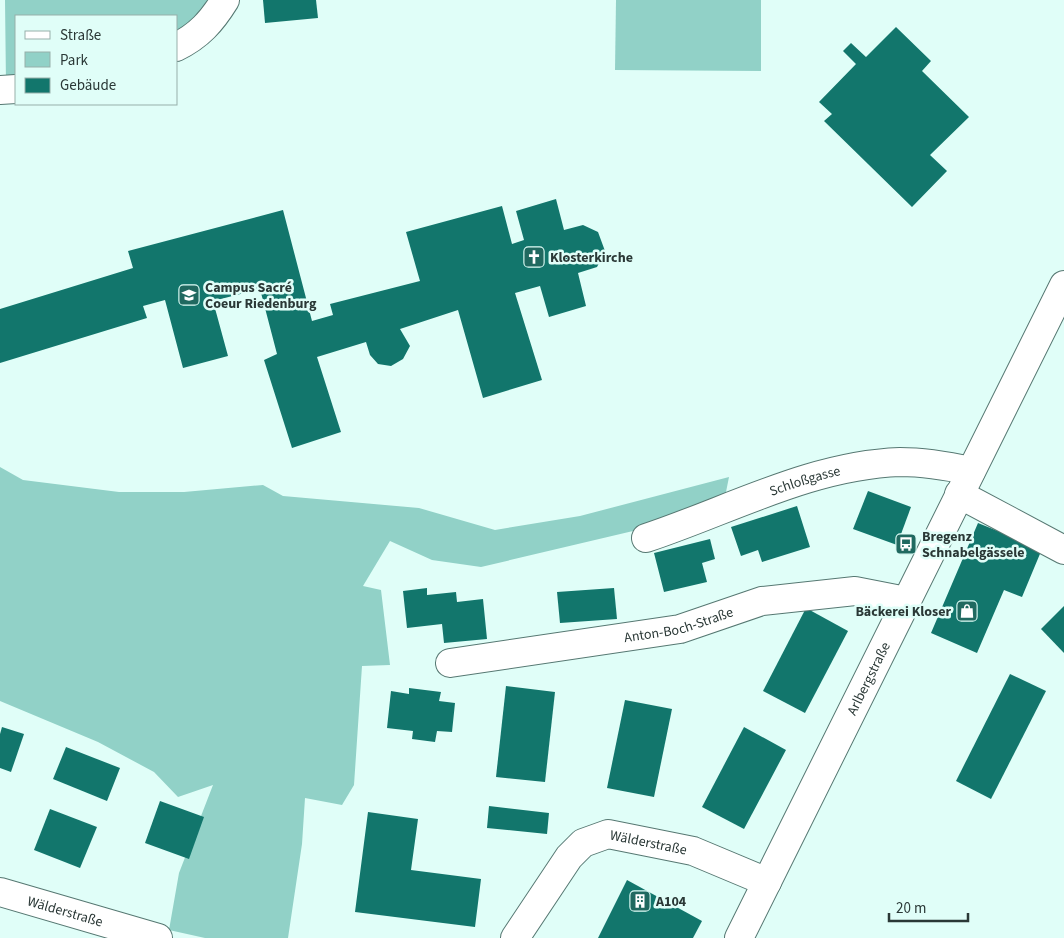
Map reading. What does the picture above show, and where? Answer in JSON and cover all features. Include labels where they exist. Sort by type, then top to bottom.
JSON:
[{"type":"street","points":[[178,46],[199,35],[214,18],[225,0]]},
{"type":"street","points":[[0,90],[15,89]]},
{"type":"street","name":"Arlbergstraße","points":[[739,938],[1064,285]]},
{"type":"street","name":"Schloßgasse","points":[[646,538],[792,484],[845,470],[900,462],[949,466],[965,482],[1064,550]]},
{"type":"street","name":"Anton-Boch-Straße","points":[[450,663],[680,629],[762,601],[855,591],[906,601]]},
{"type":"street","name":"Wälderstraße","points":[[515,938],[569,857],[583,843],[608,834],[693,850],[766,882]]},
{"type":"street","name":"Wälderstraße","points":[[0,892],[158,938]]},
{"type":"green space","points":[[5,0],[214,0],[178,40],[178,15],[15,15],[15,83],[6,85]]},
{"type":"green space","points":[[616,0],[761,0],[761,71],[615,70]]},
{"type":"green space","points":[[0,467],[23,480],[119,492],[184,492],[263,485],[283,496],[419,508],[495,530],[580,516],[729,477],[725,497],[650,527],[481,567],[432,560],[390,541],[363,586],[381,590],[390,665],[362,666],[354,785],[342,805],[305,798],[302,844],[288,938],[205,938],[169,930],[179,873],[213,785],[178,797],[154,772],[98,742],[0,701]]},
{"type":"building","points":[[263,0],[316,0],[318,18],[265,23]]},
{"type":"building","points":[[896,27],[931,61],[922,71],[969,117],[930,155],[947,171],[912,207],[824,121],[832,114],[819,102],[856,64],[843,51],[851,43],[866,57]]},
{"type":"building","points":[[556,199],[564,230],[583,225],[598,232],[605,251],[597,267],[578,273],[586,306],[549,317],[540,286],[515,293],[542,380],[483,398],[458,310],[400,329],[410,346],[403,359],[391,366],[378,364],[370,355],[366,342],[317,357],[341,432],[292,448],[264,360],[277,354],[260,289],[213,301],[228,356],[183,368],[165,300],[143,306],[147,318],[0,363],[0,309],[133,268],[128,251],[283,210],[312,321],[333,315],[330,304],[420,281],[406,232],[502,206],[512,244],[524,240],[516,211]]},
{"type":"building","points":[[868,491],[911,507],[897,545],[853,529]]},
{"type":"building","points":[[797,506],[810,547],[762,562],[758,550],[741,556],[731,527]]},
{"type":"building","points":[[978,523],[1042,549],[1022,597],[1004,590],[977,653],[931,633]]},
{"type":"building","points":[[710,539],[715,559],[702,563],[707,582],[664,592],[654,553]]},
{"type":"building","points":[[427,588],[427,595],[456,592],[457,602],[483,599],[487,639],[444,643],[442,624],[407,628],[403,591]]},
{"type":"building","points":[[614,588],[617,619],[560,623],[557,592]]},
{"type":"building","points":[[1064,606],[1064,653],[1041,629]]},
{"type":"building","points":[[806,608],[848,631],[805,713],[763,691]]},
{"type":"building","points":[[1010,674],[1046,691],[991,799],[956,781]]},
{"type":"building","points":[[506,686],[555,692],[545,782],[496,777]]},
{"type":"building","points":[[409,688],[441,692],[439,701],[455,703],[452,732],[437,731],[435,742],[412,739],[413,731],[387,728],[391,691],[409,694]]},
{"type":"building","points":[[625,700],[672,709],[654,797],[607,788]]},
{"type":"building","points":[[2,727],[24,734],[11,772],[0,768],[0,734]]},
{"type":"building","points":[[744,727],[786,750],[744,829],[702,807]]},
{"type":"building","points":[[66,747],[120,768],[107,801],[53,779]]},
{"type":"building","points":[[160,801],[204,817],[189,859],[145,843]]},
{"type":"building","points":[[489,806],[549,813],[547,834],[487,828]]},
{"type":"building","points":[[50,809],[97,827],[80,868],[34,850]]},
{"type":"building","points":[[368,812],[418,819],[411,870],[481,879],[475,927],[355,912]]},
{"type":"building","name":"A104","points":[[627,880],[702,921],[693,938],[598,938]]},
{"type":"place","name":"Klosterkirche","points":[[534,257]]},
{"type":"place","name":"Campus Sacré Coeur Riedenburg","points":[[189,295]]},
{"type":"place","name":"Bregenz Schnabelgässele","points":[[906,544]]},
{"type":"place","name":"Bäckerei Kloser","points":[[967,611]]},
{"type":"place","name":"A104","points":[[640,901]]}]
